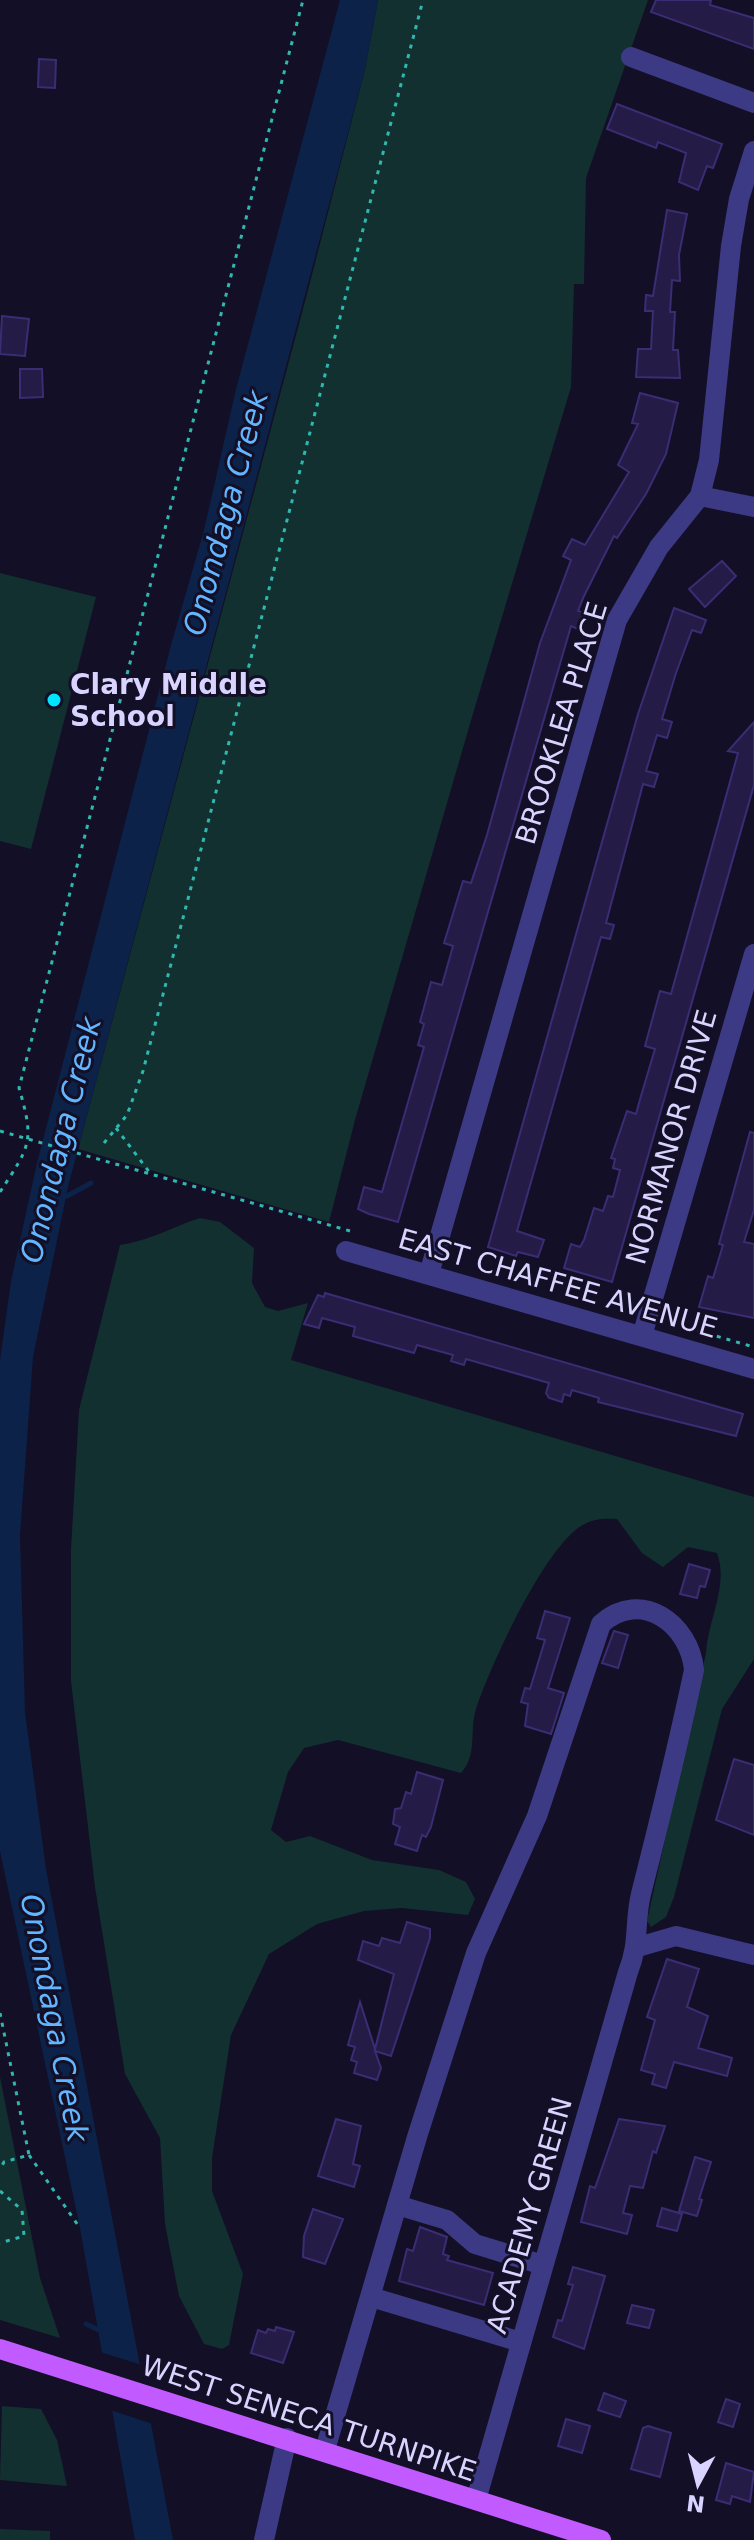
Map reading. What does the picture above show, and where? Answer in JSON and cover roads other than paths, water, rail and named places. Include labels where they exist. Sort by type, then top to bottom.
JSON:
[{"type":"main road","name":"WEST SENECA TURNPIKE","points":[[0,2349],[325,2450],[589,2538]]},
{"type":"street","points":[[631,57],[754,103]]},
{"type":"street","name":"BROOKLEA PLACE","points":[[429,1274],[617,620],[659,547],[700,496],[709,460],[731,246],[739,199],[754,151]]},
{"type":"street","points":[[700,496],[754,507]]},
{"type":"street","name":"NORMANOR DRIVE","points":[[642,1336],[754,954]]},
{"type":"street","name":"EAST CHAFFEE AVENUE","points":[[346,1251],[754,1369]]},
{"type":"street","name":"ACADEMY GREEN","points":[[397,2205],[476,1953],[537,1816],[601,1624],[609,1616],[638,1611],[658,1614],[679,1628],[692,1650],[694,1670],[669,1795],[640,1898],[636,1921],[638,1947],[476,2500]]},
{"type":"street","points":[[638,1947],[676,1936],[754,1955]]},
{"type":"street","points":[[325,2450],[397,2205],[447,2220],[475,2244],[543,2265]]},
{"type":"street","points":[[371,2297],[521,2342]]},
{"type":"street","points":[[264,2540],[287,2438]]},
{"type":"water","name":"Onondaga Creek","points":[[340,0],[378,0],[365,69],[68,1187],[33,1357],[20,1535],[25,1712],[46,1869],[173,2540],[135,2540],[80,2228],[0,1851],[0,1360],[11,1281],[37,1163],[171,645],[204,530],[236,389]]},
{"type":"waterway","name":"Onondaga Creek","points":[[67,1196],[91,1183]]},
{"type":"waterway","points":[[86,2324],[103,2332]]},
{"type":"place","name":"Clary Middle School","points":[[54,700]]}]
